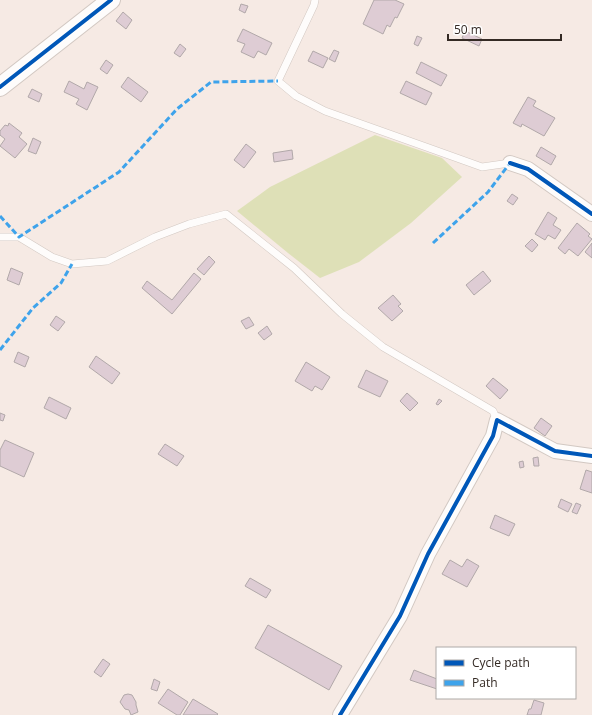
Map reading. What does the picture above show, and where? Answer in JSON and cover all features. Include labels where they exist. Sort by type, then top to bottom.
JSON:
[{"type":"street","points":[[0,87],[111,0]]},
{"type":"street","points":[[510,163],[528,169],[591,212]]},
{"type":"street","points":[[340,715],[400,616],[428,554],[493,436],[497,420],[555,451],[592,456]]},
{"type":"lane","points":[[315,0],[278,81],[296,96],[325,111],[482,167],[510,163]]},
{"type":"lane","points":[[0,237],[19,238],[52,257],[72,264],[107,262],[162,235],[189,224],[226,214],[294,268],[342,314],[383,347],[493,411],[497,420]]},
{"type":"green space","points":[[375,135],[442,158],[462,177],[411,223],[359,262],[320,278],[237,211],[270,187]]},
{"type":"building","points":[[374,0],[395,0],[404,4],[397,18],[395,17],[390,27],[387,25],[383,34],[363,24]]},
{"type":"building","points":[[241,4],[248,6],[245,13],[239,10]]},
{"type":"building","points":[[123,12],[132,20],[126,29],[116,21]]},
{"type":"building","points":[[243,29],[272,43],[266,55],[258,51],[254,58],[241,52],[245,44],[237,41]]},
{"type":"building","points":[[465,31],[482,39],[479,46],[462,38]]},
{"type":"building","points":[[417,36],[422,38],[418,46],[414,44]]},
{"type":"building","points":[[180,44],[186,49],[180,57],[174,53]]},
{"type":"building","points":[[334,50],[339,52],[335,62],[329,59]]},
{"type":"building","points":[[313,51],[328,58],[323,68],[308,61]]},
{"type":"building","points":[[106,60],[113,65],[107,74],[100,69]]},
{"type":"building","points":[[421,62],[447,75],[441,86],[416,73]]},
{"type":"building","points":[[128,77],[148,92],[141,102],[121,87]]},
{"type":"building","points":[[69,81],[84,89],[87,82],[98,87],[87,110],[76,104],[79,99],[64,92]]},
{"type":"building","points":[[406,81],[432,93],[426,105],[400,93]]},
{"type":"building","points":[[32,89],[42,94],[39,102],[28,97]]},
{"type":"building","points":[[528,97],[536,101],[533,106],[555,118],[544,136],[522,124],[521,127],[513,123]]},
{"type":"building","points":[[9,123],[22,133],[19,137],[27,144],[15,158],[0,146],[5,139],[0,135],[0,131],[5,125],[8,126]]},
{"type":"building","points":[[33,138],[41,142],[36,154],[28,151]]},
{"type":"building","points":[[246,144],[256,152],[244,168],[234,160]]},
{"type":"building","points":[[541,147],[556,156],[551,165],[536,156]]},
{"type":"building","points":[[292,150],[293,159],[274,162],[273,153]]},
{"type":"building","points":[[512,194],[518,198],[513,205],[507,201]]},
{"type":"building","points":[[548,212],[557,218],[553,225],[561,230],[555,239],[548,235],[545,240],[535,234]]},
{"type":"building","points":[[577,223],[590,234],[588,236],[592,239],[578,256],[569,249],[565,254],[558,248]]},
{"type":"building","points":[[532,239],[538,245],[532,252],[525,246]]},
{"type":"building","points":[[592,243],[592,258],[585,252]]},
{"type":"building","points":[[209,256],[215,262],[204,275],[197,269]]},
{"type":"building","points":[[11,268],[23,273],[19,285],[7,280]]},
{"type":"building","points":[[483,271],[491,281],[474,295],[466,285]]},
{"type":"building","points":[[194,273],[201,279],[172,314],[142,288],[147,281],[172,300]]},
{"type":"building","points":[[393,295],[401,304],[398,306],[403,311],[392,321],[378,308]]},
{"type":"building","points":[[56,316],[65,322],[58,331],[50,325]]},
{"type":"building","points":[[249,317],[254,325],[246,329],[241,321]]},
{"type":"building","points":[[267,326],[272,334],[264,340],[258,333]]},
{"type":"building","points":[[18,352],[29,357],[25,367],[14,362]]},
{"type":"building","points":[[96,356],[120,373],[112,384],[89,367]]},
{"type":"building","points":[[306,362],[330,377],[322,390],[315,386],[312,391],[295,381]]},
{"type":"building","points":[[366,370],[388,381],[380,397],[358,387]]},
{"type":"building","points":[[493,378],[508,390],[500,399],[486,386]]},
{"type":"building","points":[[407,393],[418,403],[410,411],[400,401]]},
{"type":"building","points":[[49,397],[71,408],[66,419],[44,408]]},
{"type":"building","points":[[439,399],[442,401],[438,405],[436,404]]},
{"type":"building","points":[[0,413],[5,415],[3,421],[0,420]]},
{"type":"building","points":[[541,418],[552,426],[545,436],[534,428]]},
{"type":"building","points":[[5,440],[34,453],[24,477],[0,466],[0,450]]},
{"type":"building","points":[[165,444],[184,456],[177,466],[158,454]]},
{"type":"building","points":[[538,457],[539,466],[534,466],[533,458]]},
{"type":"building","points":[[523,461],[524,467],[520,468],[519,462]]},
{"type":"building","points":[[586,470],[592,472],[592,493],[580,489]]},
{"type":"building","points":[[561,499],[572,504],[568,512],[558,507]]},
{"type":"building","points":[[576,503],[581,505],[577,514],[572,512]]},
{"type":"building","points":[[495,515],[515,524],[509,536],[490,528]]},
{"type":"building","points":[[467,559],[479,566],[467,587],[442,574],[450,560],[462,567]]},
{"type":"building","points":[[250,578],[271,590],[266,598],[245,586]]},
{"type":"building","points":[[268,625],[342,666],[329,690],[255,648]]},
{"type":"building","points":[[103,659],[110,664],[101,677],[94,672]]},
{"type":"building","points":[[414,670],[436,679],[436,689],[410,680]]},
{"type":"building","points":[[154,679],[160,682],[157,691],[151,689]]},
{"type":"building","points":[[168,689],[188,702],[180,715],[177,715],[158,703]]},
{"type":"building","points":[[124,695],[132,695],[136,702],[138,712],[131,715],[129,710],[125,709],[120,702]]},
{"type":"building","points":[[193,699],[218,714],[183,715]]},
{"type":"building","points":[[534,700],[544,703],[541,715],[527,715],[529,709],[531,709]]},
{"type":"marked path","points":[[0,216],[19,237],[119,172],[177,109],[211,82],[278,81]]},
{"type":"marked path","points":[[433,243],[488,192],[510,163]]},
{"type":"marked path","points":[[0,350],[33,308],[61,283],[72,264]]},
{"type":"cycle path","points":[[0,87],[111,0]]},
{"type":"cycle path","points":[[510,163],[528,169],[592,214]]},
{"type":"cycle path","points":[[340,715],[400,616],[428,554],[493,436],[497,420],[555,451],[592,456]]}]
